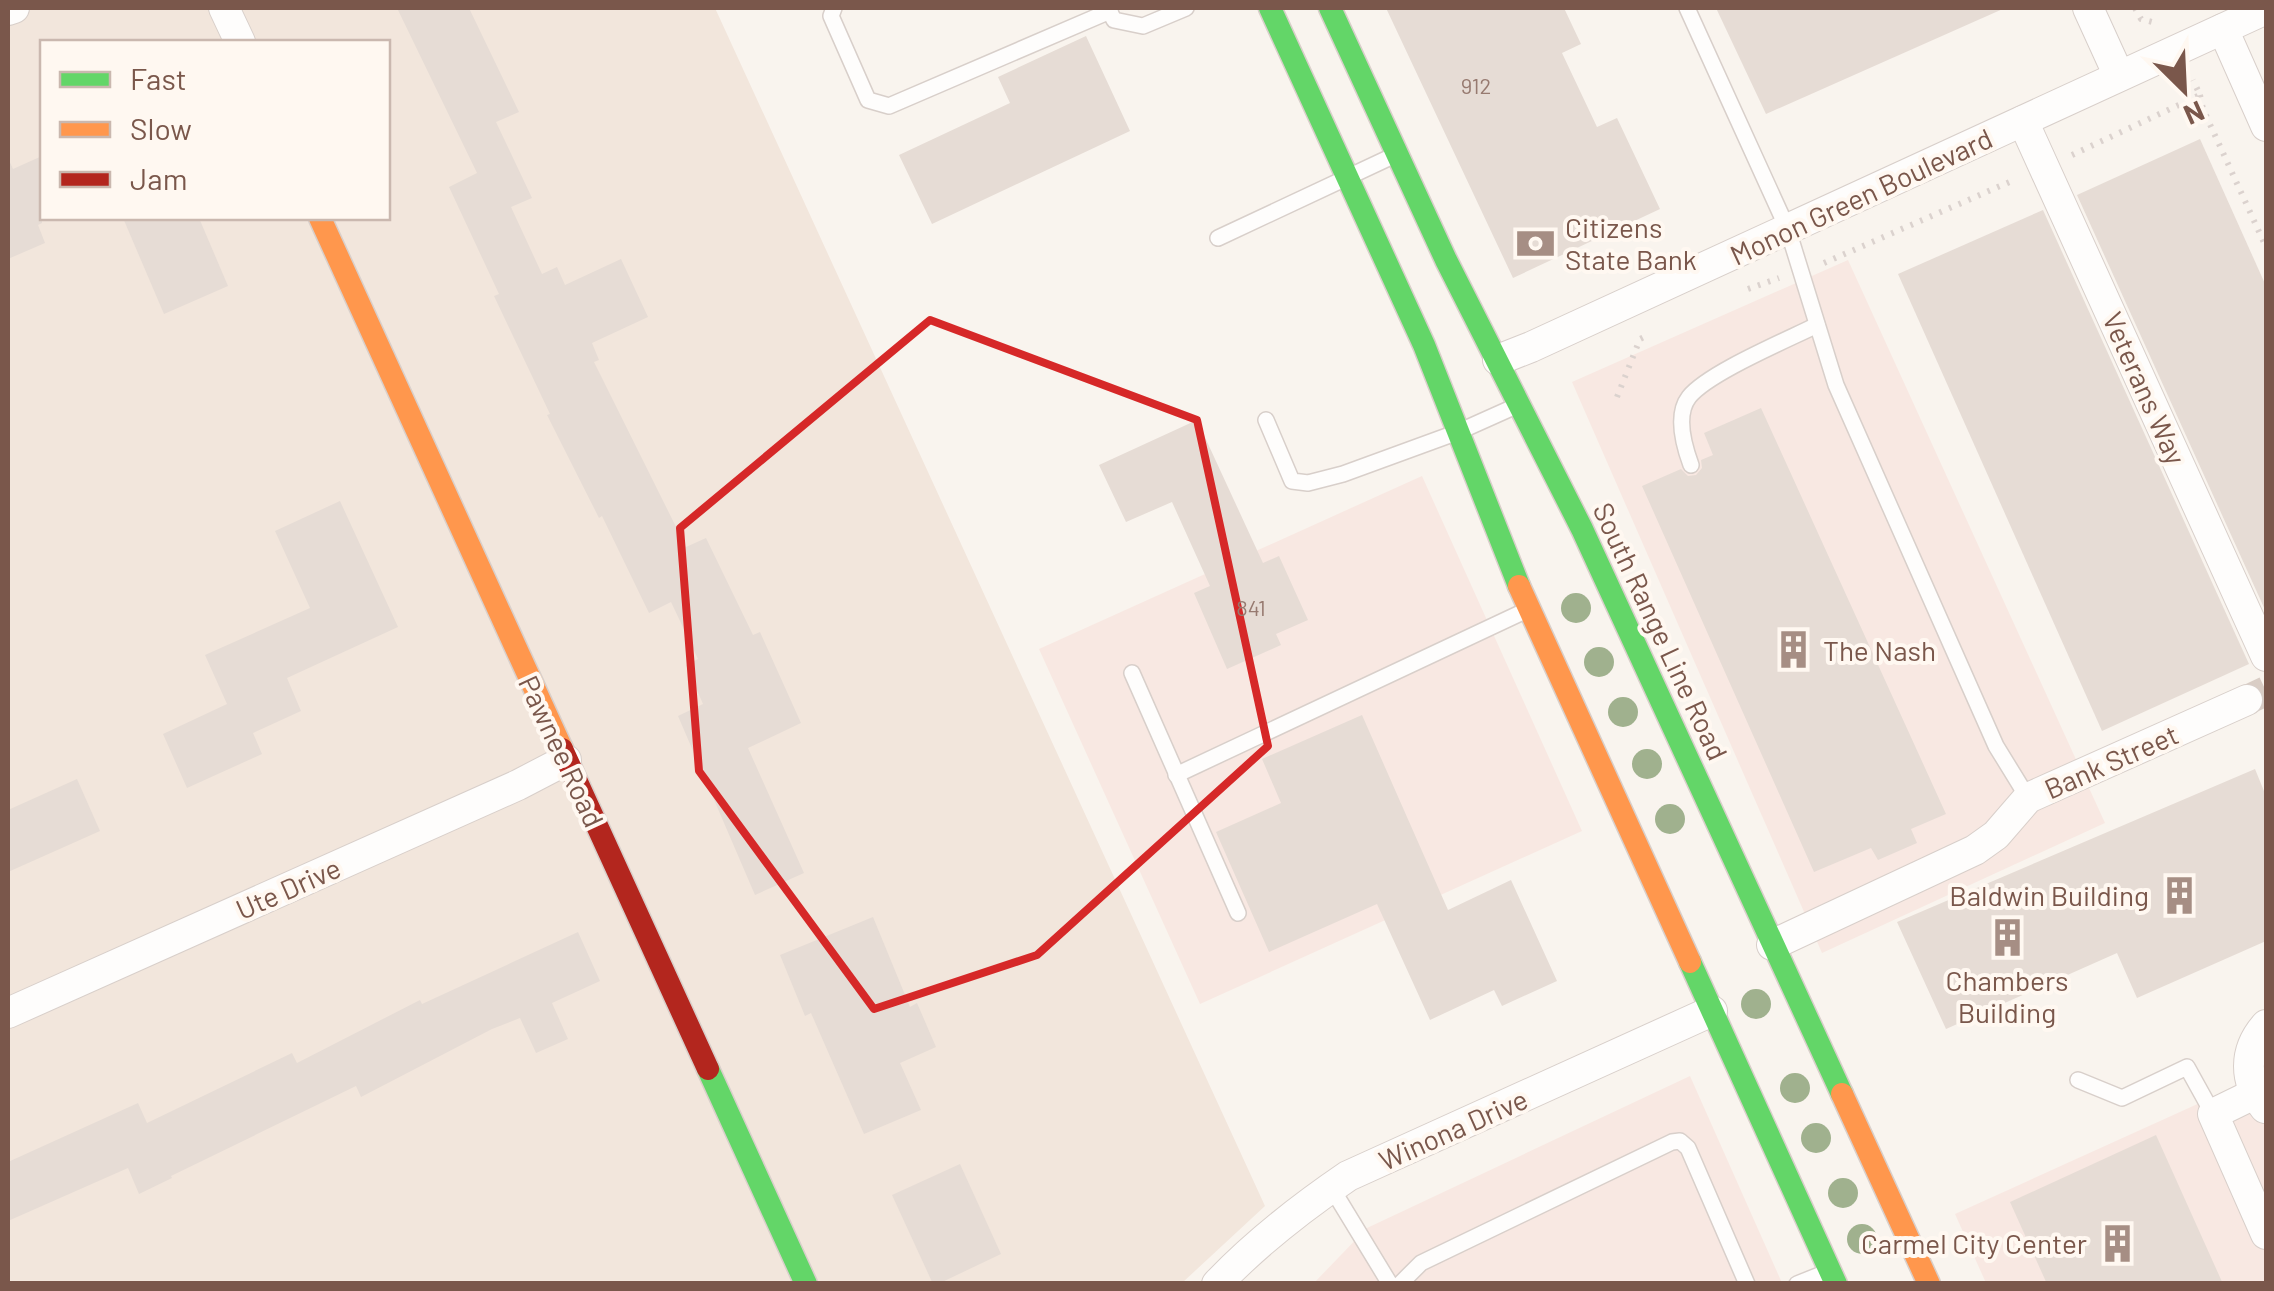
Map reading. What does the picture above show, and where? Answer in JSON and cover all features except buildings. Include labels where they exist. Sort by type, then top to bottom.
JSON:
[{"type":"main road","points":[[1270,8],[1424,345],[1512,568],[1833,1277]]},
{"type":"main road","name":"South Range Line Road","points":[[1330,8],[1446,260],[1582,530],[1929,1284]]},
{"type":"main road","name":"Pawnee Road","points":[[321,220],[806,1284]]},
{"type":"street","points":[[224,8],[239,40]]},
{"type":"street","points":[[2088,8],[2119,76]]},
{"type":"street","name":"Monon Green Boulevard","points":[[1498,360],[2266,9]]},
{"type":"street","points":[[2223,29],[2266,126]]},
{"type":"street","name":"Veterans Way","points":[[2023,121],[2266,656]]},
{"type":"street","name":"Bank Street","points":[[1772,945],[1975,850],[1996,835],[2028,798],[2247,700]]},
{"type":"street","name":"Ute Drive","points":[[8,1012],[518,785],[566,760]]},
{"type":"street","name":"Winona Drive","points":[[1217,1284],[1241,1259],[1348,1176],[1712,1011]]},
{"type":"street","points":[[2266,1025],[2251,1048],[2248,1071],[2260,1102],[2213,1114],[2266,1234]]},
{"type":"lane","points":[[834,8],[831,16],[868,100],[890,106],[1109,9],[1114,20],[1143,26],[1186,8]]},
{"type":"lane","points":[[1686,8],[1788,230],[1836,385],[1996,746],[2028,798]]},
{"type":"lane","points":[[1218,238],[1398,154]]},
{"type":"lane","points":[[1691,465],[1681,427],[1687,399],[1717,375],[1818,325]]},
{"type":"lane","points":[[1266,420],[1292,480],[1308,484],[1458,432],[1520,404]]},
{"type":"lane","points":[[1176,775],[1530,608]]},
{"type":"lane","points":[[1132,673],[1238,912]]},
{"type":"lane","points":[[2078,1080],[2122,1098],[2187,1067],[2213,1114]]},
{"type":"lane","points":[[1400,1284],[1421,1263],[1680,1141],[1688,1148],[1747,1284]]},
{"type":"lane","points":[[1331,1188],[1390,1284]]},
{"type":"lane","points":[[1797,1284],[1833,1277]]},
{"type":"path","points":[[2135,8],[2141,19],[2169,26],[2266,247]]},
{"type":"path","points":[[1746,290],[1834,259],[2200,95]]},
{"type":"path","points":[[1618,397],[1640,339],[1657,331]]},
{"type":"highlighted area","points":[[930,320],[1197,420],[1268,746],[1037,955],[874,1009],[699,771],[680,528]]},
{"type":"shaded area","points":[[8,8],[715,8],[1265,1206],[1182,1283],[8,1284]]},
{"type":"shaded area","points":[[1848,260],[2105,823],[1822,953],[1572,382]]},
{"type":"shaded area","points":[[1422,476],[1582,831],[1200,1004],[1039,649]]},
{"type":"shaded area","points":[[2266,1073],[2266,1283],[1986,1283],[1955,1214]]},
{"type":"shaded area","points":[[1690,1076],[1782,1283],[1313,1284],[1367,1228]]},
{"type":"tunnel","points":[[2247,700],[2266,691]]},
{"type":"traffic: fast","points":[[1270,8],[1424,345],[1519,586]]},
{"type":"traffic: fast","points":[[1330,8],[1446,260],[1582,529],[1842,1094]]},
{"type":"traffic: fast","points":[[1690,962],[1836,1284]]},
{"type":"traffic: fast","points":[[708,1069],[806,1284]]},
{"type":"traffic: slow","points":[[321,220],[562,749]]},
{"type":"traffic: slow","points":[[1519,586],[1690,962]]},
{"type":"traffic: slow","points":[[1842,1094],[1929,1284]]},
{"type":"traffic: jam","points":[[562,749],[708,1069]]},
{"type":"place","name":"Citizens State Bank","points":[[1535,243]]},
{"type":"place","name":"The Nash","points":[[1793,650]]},
{"type":"place","name":"Baldwin Building","points":[[2179,895]]},
{"type":"place","name":"Chambers Building","points":[[2007,937]]},
{"type":"place","name":"Carmel City Center","points":[[2117,1243]]}]
